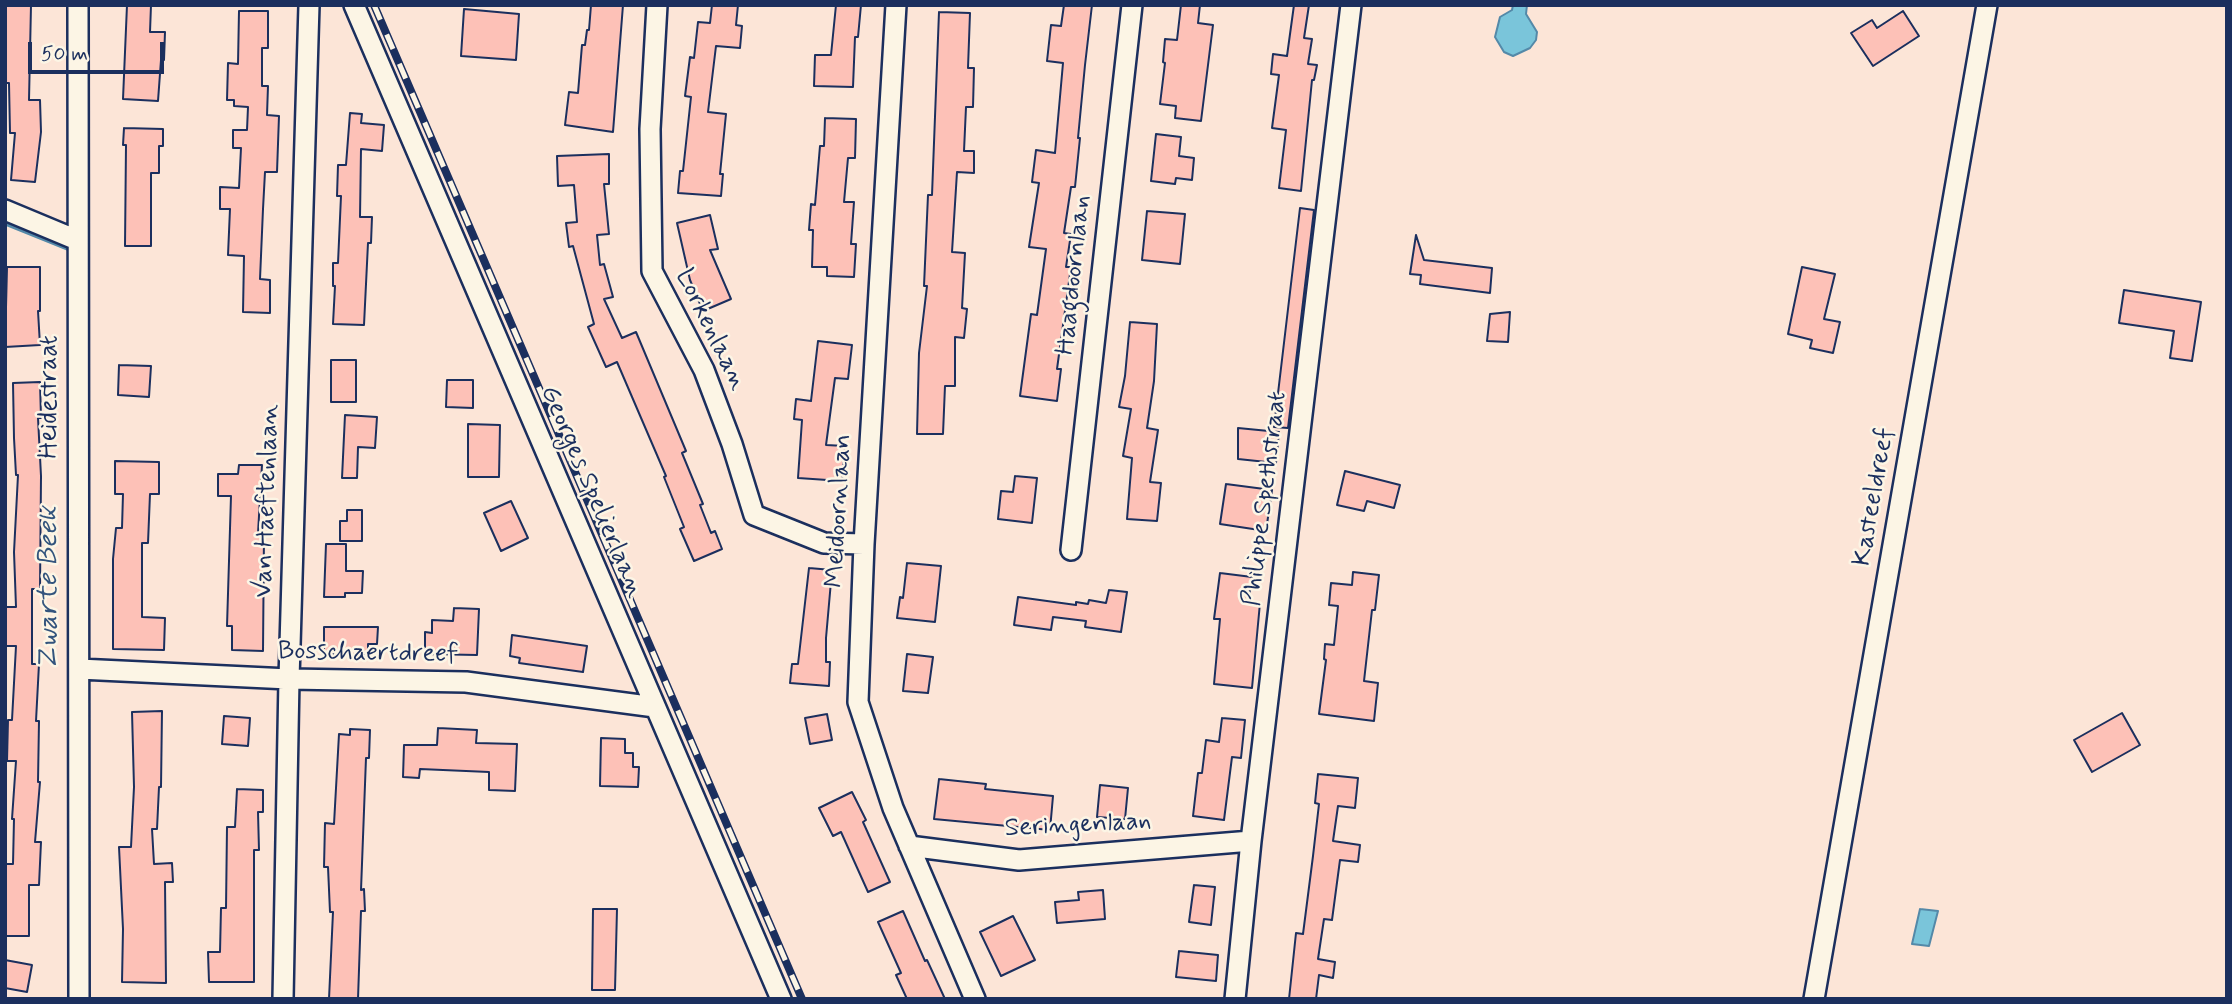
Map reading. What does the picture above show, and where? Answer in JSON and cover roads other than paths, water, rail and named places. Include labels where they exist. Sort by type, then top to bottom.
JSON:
[{"type":"street","name":"Heidestraat","points":[[78,5],[79,999]]},
{"type":"street","name":"Van Haeftenlaan","points":[[283,999],[289,679],[309,5]]},
{"type":"street","name":"Georges Spelierlaan","points":[[354,5],[781,999]]},
{"type":"street","name":"Lorkenlaan","points":[[657,5],[650,129],[652,271],[704,370],[732,444],[754,515],[824,543],[864,544]]},
{"type":"street","name":"Meidoornlaan","points":[[896,5],[864,544],[858,702],[892,808],[975,999]]},
{"type":"street","name":"Haagdoornlaan","points":[[1071,550],[1132,5]]},
{"type":"street","name":"Philippe Spethstraat","points":[[1235,999],[1251,841],[1352,5]]},
{"type":"street","name":"Kasteeldreef","points":[[1814,999],[1987,5]]},
{"type":"street","points":[[5,210],[77,240]]},
{"type":"street","name":"Bosschaertdreef","points":[[79,670],[289,679],[466,682],[655,707]]},
{"type":"street","name":"Seringenlaan","points":[[909,846],[1019,860],[1251,841]]},
{"type":"water","points":[[1513,5],[1527,5],[1526,14],[1537,32],[1536,40],[1530,48],[1513,56],[1504,52],[1495,37],[1500,17],[1512,10]]},
{"type":"water","points":[[1920,909],[1938,911],[1929,946],[1912,944]]},
{"type":"waterway","name":"Zwarte Beek","points":[[5,223],[72,250]]},
{"type":"railway","points":[[374,5],[802,999]]}]
